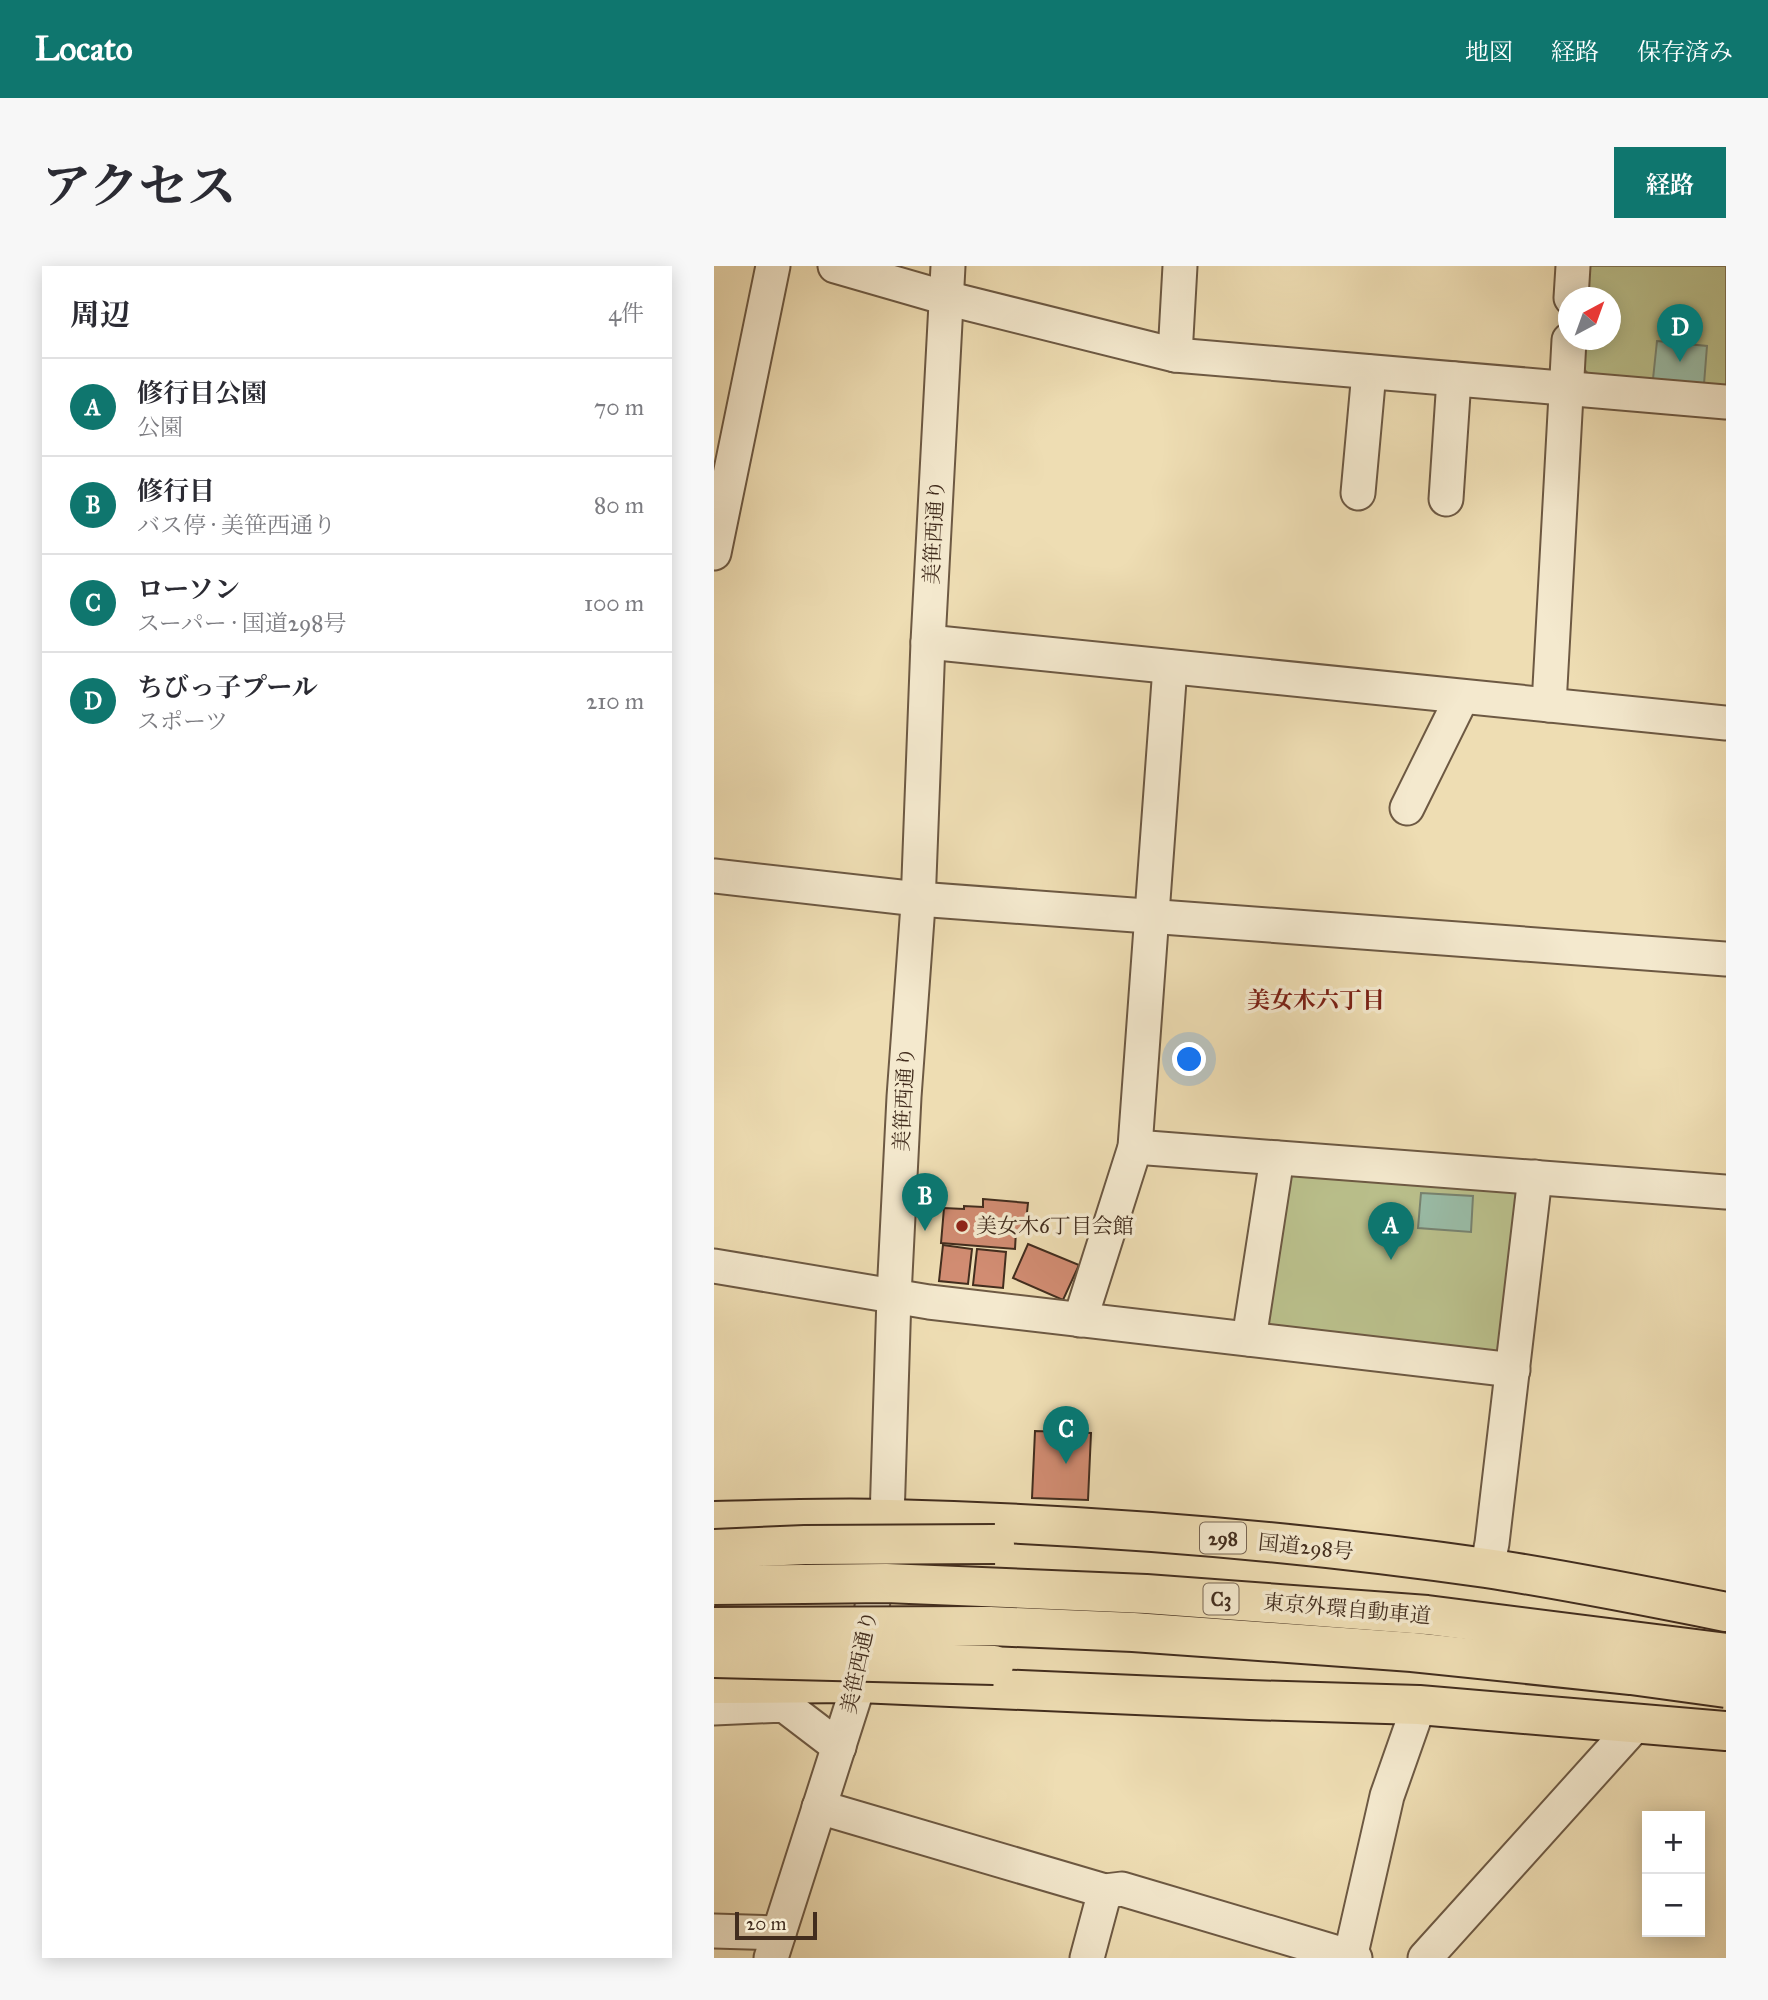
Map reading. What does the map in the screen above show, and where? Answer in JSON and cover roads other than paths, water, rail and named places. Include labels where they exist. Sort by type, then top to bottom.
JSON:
[{"type":"highway","name":"国道298号","points":[[714,1521],[887,1519],[1048,1525],[1203,1536],[1487,1568],[1726,1612]]},
{"type":"highway","points":[[714,1549],[805,1545],[995,1545],[1201,1558],[1421,1580],[1726,1637]]},
{"type":"highway","name":"東京外環自動車道","points":[[714,1585],[886,1583],[1146,1594],[1427,1615],[1726,1653]]},
{"type":"highway","name":"東京外環自動車道","points":[[714,1627],[990,1626],[1133,1632],[1412,1652],[1726,1688]]},
{"type":"highway","points":[[714,1658],[994,1665],[1268,1678],[1647,1704],[1726,1713]]},
{"type":"highway","points":[[714,1684],[859,1682],[1419,1705],[1726,1731]]},
{"type":"street","points":[[714,553],[774,266]]},
{"type":"street","points":[[835,266],[947,282],[1175,355],[1726,402]]},
{"type":"street","points":[[1175,355],[1180,266]]},
{"type":"street","points":[[1572,287],[1573,266]]},
{"type":"street","name":"美笹西通り","points":[[775,1946],[859,1682],[887,1519],[894,1296],[918,899],[947,282]]},
{"type":"street","points":[[1549,705],[1568,350]]},
{"type":"street","points":[[1358,494],[1369,372]]},
{"type":"street","points":[[1446,499],[1454,379]]},
{"type":"street","points":[[928,642],[1726,723]]},
{"type":"street","points":[[1080,1320],[1135,1147],[1170,667]]},
{"type":"street","points":[[1407,808],[1462,697]]},
{"type":"street","points":[[714,876],[918,899],[1726,959]]},
{"type":"street","points":[[1135,1147],[1726,1192]]},
{"type":"street","points":[[1249,1339],[1277,1157]]},
{"type":"street","points":[[1487,1568],[1535,1177]]},
{"type":"street","points":[[714,1266],[894,1296],[1513,1370]]},
{"type":"street","points":[[714,1708],[784,1705],[839,1747]]},
{"type":"street","points":[[818,1807],[1105,1891],[1122,1889],[1352,1958],[1387,1796],[1419,1705]]},
{"type":"street","points":[[1425,1958],[1637,1723]]},
{"type":"street","points":[[1087,1958],[1105,1891]]},
{"type":"street","points":[[714,1931],[775,1946]]},
{"type":"place","name":"ちびっ子プール","points":[[1680,362]]},
{"type":"place","name":"美女木6丁目会館","points":[[962,1226]]},
{"type":"place","name":"修行目","points":[[925,1231]]},
{"type":"place","name":"修行目公園","points":[[1391,1260]]},
{"type":"place","name":"ローソン","points":[[1066,1464]]},
{"type":"district","name":"美女木六丁目","points":[[1316,1000]]}]
